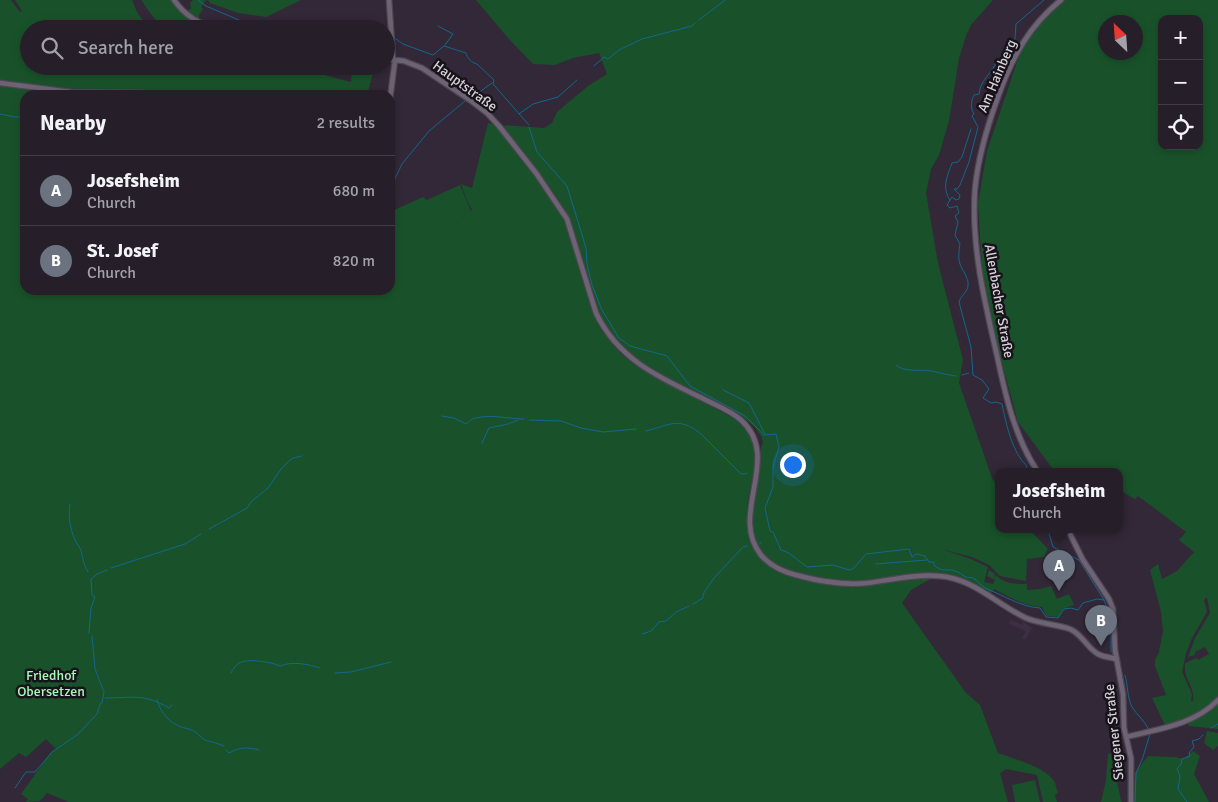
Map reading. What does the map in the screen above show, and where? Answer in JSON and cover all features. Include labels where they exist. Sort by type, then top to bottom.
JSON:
[{"type":"main road","points":[[174,0],[194,20]]},
{"type":"main road","points":[[389,0],[390,20]]},
{"type":"main road","name":"Am Hainberg","points":[[978,173],[990,123],[1002,85],[1015,57],[1034,25],[1061,0]]},
{"type":"main road","name":"Hauptstraße","points":[[395,60],[414,64],[422,68],[470,100],[487,113],[519,151],[567,220],[596,313],[612,339],[627,355],[641,366],[676,386],[733,414],[748,427],[757,446],[758,467],[750,512],[750,523],[758,551],[767,561],[791,574],[830,582],[865,583],[932,575],[958,580],[981,590],[1027,618],[1070,630],[1082,637],[1098,654],[1116,659]]},
{"type":"main road","points":[[391,90],[392,75]]},
{"type":"main road","points":[[0,83],[55,90]]},
{"type":"main road","name":"Allenbacher Straße","points":[[978,173],[975,215],[980,268],[998,363],[1017,431],[1036,468]]},
{"type":"main road","points":[[1070,533],[1083,560],[1109,599],[1113,609],[1116,659]]},
{"type":"main road","name":"Siegener Straße","points":[[1116,659],[1124,694],[1123,714],[1131,758],[1130,802]]},
{"type":"main road","points":[[1126,737],[1195,718],[1206,712],[1218,700]]},
{"type":"shaded area","points":[[1011,620],[1023,625],[1022,621],[1032,628],[1025,640],[1022,638],[1026,631],[1009,624]]},
{"type":"green space","name":"Friedhof Obersetzen","points":[[0,0],[11,0],[20,12],[22,11],[15,0],[132,0],[143,20],[20,20],[20,75],[324,75],[351,82],[352,75],[372,75],[368,90],[20,90],[20,295],[395,295],[395,210],[423,197],[427,200],[460,185],[471,211],[461,184],[472,188],[488,123],[496,125],[531,170],[565,222],[592,311],[602,331],[621,354],[638,367],[733,418],[745,429],[752,441],[755,452],[747,516],[753,544],[768,564],[791,576],[818,583],[879,583],[932,578],[911,590],[902,603],[966,693],[980,705],[998,753],[1043,771],[1055,782],[1058,792],[1055,795],[1057,802],[1043,802],[1037,775],[1006,769],[1000,773],[1008,802],[69,802],[47,793],[40,801],[26,802],[28,799],[21,794],[51,752],[56,749],[46,739],[26,757],[19,753],[0,769]]},
{"type":"green space","points":[[141,0],[171,0],[177,9],[189,20],[156,20]]},
{"type":"green space","points":[[193,0],[206,0],[201,7],[203,9],[199,15],[199,20],[186,12],[191,8],[190,3]]},
{"type":"green space","points":[[208,0],[301,0],[266,17],[238,13],[210,3]]},
{"type":"green space","points":[[476,0],[993,0],[971,25],[966,36],[959,58],[949,121],[939,155],[931,169],[926,193],[938,263],[963,360],[959,383],[995,482],[995,533],[1033,533],[1048,549],[1044,557],[1027,559],[1026,581],[1000,576],[989,565],[972,557],[941,549],[988,567],[984,582],[993,584],[995,580],[987,576],[989,570],[995,574],[994,579],[996,575],[1006,582],[1027,584],[1027,590],[1051,586],[1057,599],[1069,594],[1074,605],[1063,609],[1059,617],[1046,616],[1042,607],[1023,603],[994,589],[990,594],[964,580],[942,573],[917,574],[866,581],[835,580],[800,575],[771,561],[760,550],[752,531],[753,504],[763,442],[759,433],[751,423],[741,416],[660,376],[638,362],[614,340],[596,307],[567,216],[538,172],[504,130],[505,125],[544,128],[552,123],[557,112],[588,86],[607,74],[599,53],[573,58],[555,65],[533,64]]},
{"type":"green space","points":[[1064,0],[1218,0],[1218,698],[1193,715],[1180,721],[1165,725],[1152,698],[1166,695],[1155,666],[1163,631],[1161,612],[1150,570],[1158,564],[1162,579],[1177,571],[1194,552],[1179,540],[1186,532],[1138,496],[1135,499],[1123,492],[1123,468],[1052,468],[1018,422],[995,337],[982,267],[978,203],[987,151],[1022,47],[1038,24]],"holes":[[[1207,597],[1210,613],[1195,638],[1188,657],[1195,655],[1195,652],[1205,647],[1209,654],[1198,660],[1197,658],[1185,663],[1186,674],[1193,695],[1193,701],[1191,701],[1192,694],[1182,672],[1186,653],[1192,638],[1207,612],[1204,600]]]},
{"type":"green space","points":[[1218,704],[1218,729],[1189,726],[1187,723]]},
{"type":"green space","points":[[1207,731],[1218,733],[1218,746],[1213,750],[1204,743]]},
{"type":"green space","points":[[1193,751],[1200,756],[1194,774],[1209,802],[1134,802],[1135,773],[1148,756],[1184,759]]},
{"type":"green space","points":[[1123,752],[1117,781],[1122,802],[1101,802],[1106,780],[1108,754]]},
{"type":"green space","points":[[1035,780],[1040,802],[1015,802],[1012,785]]},
{"type":"waterway","points":[[198,0],[206,6],[239,20]]},
{"type":"waterway","points":[[699,20],[725,0]]},
{"type":"waterway","points":[[1026,468],[1027,466],[1017,454],[1002,404],[991,403],[983,398],[989,389],[982,380],[973,375],[971,347],[959,302],[968,287],[968,282],[960,264],[960,244],[955,235],[958,222],[955,216],[959,213],[957,206],[950,208],[947,205],[952,197],[956,200],[959,199],[960,195],[954,189],[957,189],[960,185],[969,162],[978,127],[972,116],[974,114],[971,104],[974,95],[979,94],[981,85],[996,63],[1002,64],[1003,56],[1015,39],[1016,24],[1044,0]]},
{"type":"waterway","points":[[594,66],[604,57],[608,59],[619,50],[642,39],[692,26],[695,23]]},
{"type":"waterway","points":[[438,26],[453,34],[445,45]]},
{"type":"waterway","points":[[395,38],[403,44],[433,55],[444,46],[466,53],[473,63],[477,64],[494,80],[493,84],[529,125]]},
{"type":"waterway","points":[[519,114],[533,104],[558,97],[577,80]]},
{"type":"waterway","points":[[471,98],[492,83]]},
{"type":"waterway","points":[[395,179],[402,164],[429,131],[465,101]]},
{"type":"waterway","points":[[0,114],[20,117]]},
{"type":"waterway","points":[[529,127],[537,152],[567,186],[586,248],[587,264],[592,285],[602,310],[619,338],[630,346],[667,356],[690,386],[745,416],[764,435],[776,434],[779,447],[773,467],[773,487],[765,508],[770,531],[773,532],[781,550],[789,553],[807,567],[833,565],[849,570],[853,569],[866,554],[909,549],[912,557],[916,554],[925,556],[929,562],[934,562],[934,565],[942,570],[956,571],[966,577],[975,579],[985,588],[1012,600],[1040,608],[1046,617],[1058,618],[1064,609],[1078,610],[1083,603],[1097,599],[1104,600]]},
{"type":"waterway","points":[[950,200],[946,190],[947,177],[952,163],[958,162],[962,157],[971,129]]},
{"type":"waterway","points":[[896,365],[908,370],[932,371],[956,376]]},
{"type":"waterway","points":[[962,375],[969,373]]},
{"type":"waterway","points":[[723,390],[749,403],[765,434]]},
{"type":"waterway","points":[[442,416],[454,418],[466,424],[473,419],[482,417],[524,419]]},
{"type":"waterway","points":[[482,443],[489,428],[518,420]]},
{"type":"waterway","points":[[529,420],[561,421],[581,428],[603,432],[636,429]]},
{"type":"waterway","points":[[646,431],[674,423],[686,425],[701,434],[741,474],[747,473]]},
{"type":"waterway","points":[[209,529],[247,508],[252,501],[268,488],[281,469],[290,460],[302,456]]},
{"type":"waterway","points":[[70,504],[69,518],[72,531],[88,572]]},
{"type":"waterway","points":[[1049,533],[1053,547],[1079,560],[1104,600],[1111,618],[1111,652]]},
{"type":"waterway","points":[[111,568],[185,544],[201,534]]},
{"type":"waterway","points":[[693,604],[703,598],[703,594],[714,578],[743,547],[747,546]]},
{"type":"waterway","points":[[876,564],[927,560]]},
{"type":"waterway","points":[[89,633],[91,608],[95,597],[92,595],[91,579],[107,570]]},
{"type":"waterway","points":[[642,634],[651,631],[659,622],[666,621],[676,612],[689,606]]},
{"type":"waterway","points":[[15,788],[26,772],[35,772],[52,752],[77,735],[97,714],[104,692],[95,669],[92,636]]},
{"type":"waterway","points":[[231,673],[239,663],[248,661],[266,662],[280,666],[300,664],[320,668]]},
{"type":"waterway","points":[[335,673],[351,672],[391,662]]},
{"type":"waterway","points":[[1125,675],[1132,707],[1149,730]]},
{"type":"waterway","points":[[105,698],[138,697],[152,700],[169,708],[172,705]]},
{"type":"waterway","points":[[157,700],[164,715],[170,721],[180,727],[194,731],[205,740],[224,746]]},
{"type":"waterway","points":[[1211,728],[1218,724]]},
{"type":"waterway","points":[[1135,802],[1136,773],[1150,734]]},
{"type":"waterway","points":[[1187,802],[1178,789],[1180,776],[1177,769],[1182,759],[1190,756],[1189,753],[1194,747],[1192,741],[1199,739],[1203,735]]},
{"type":"waterway","points":[[226,750],[229,753],[244,748],[259,750]]},
{"type":"place","name":"Josefsheim","points":[[1059,591]]},
{"type":"place","name":"St. Josef","points":[[1101,646]]}]
